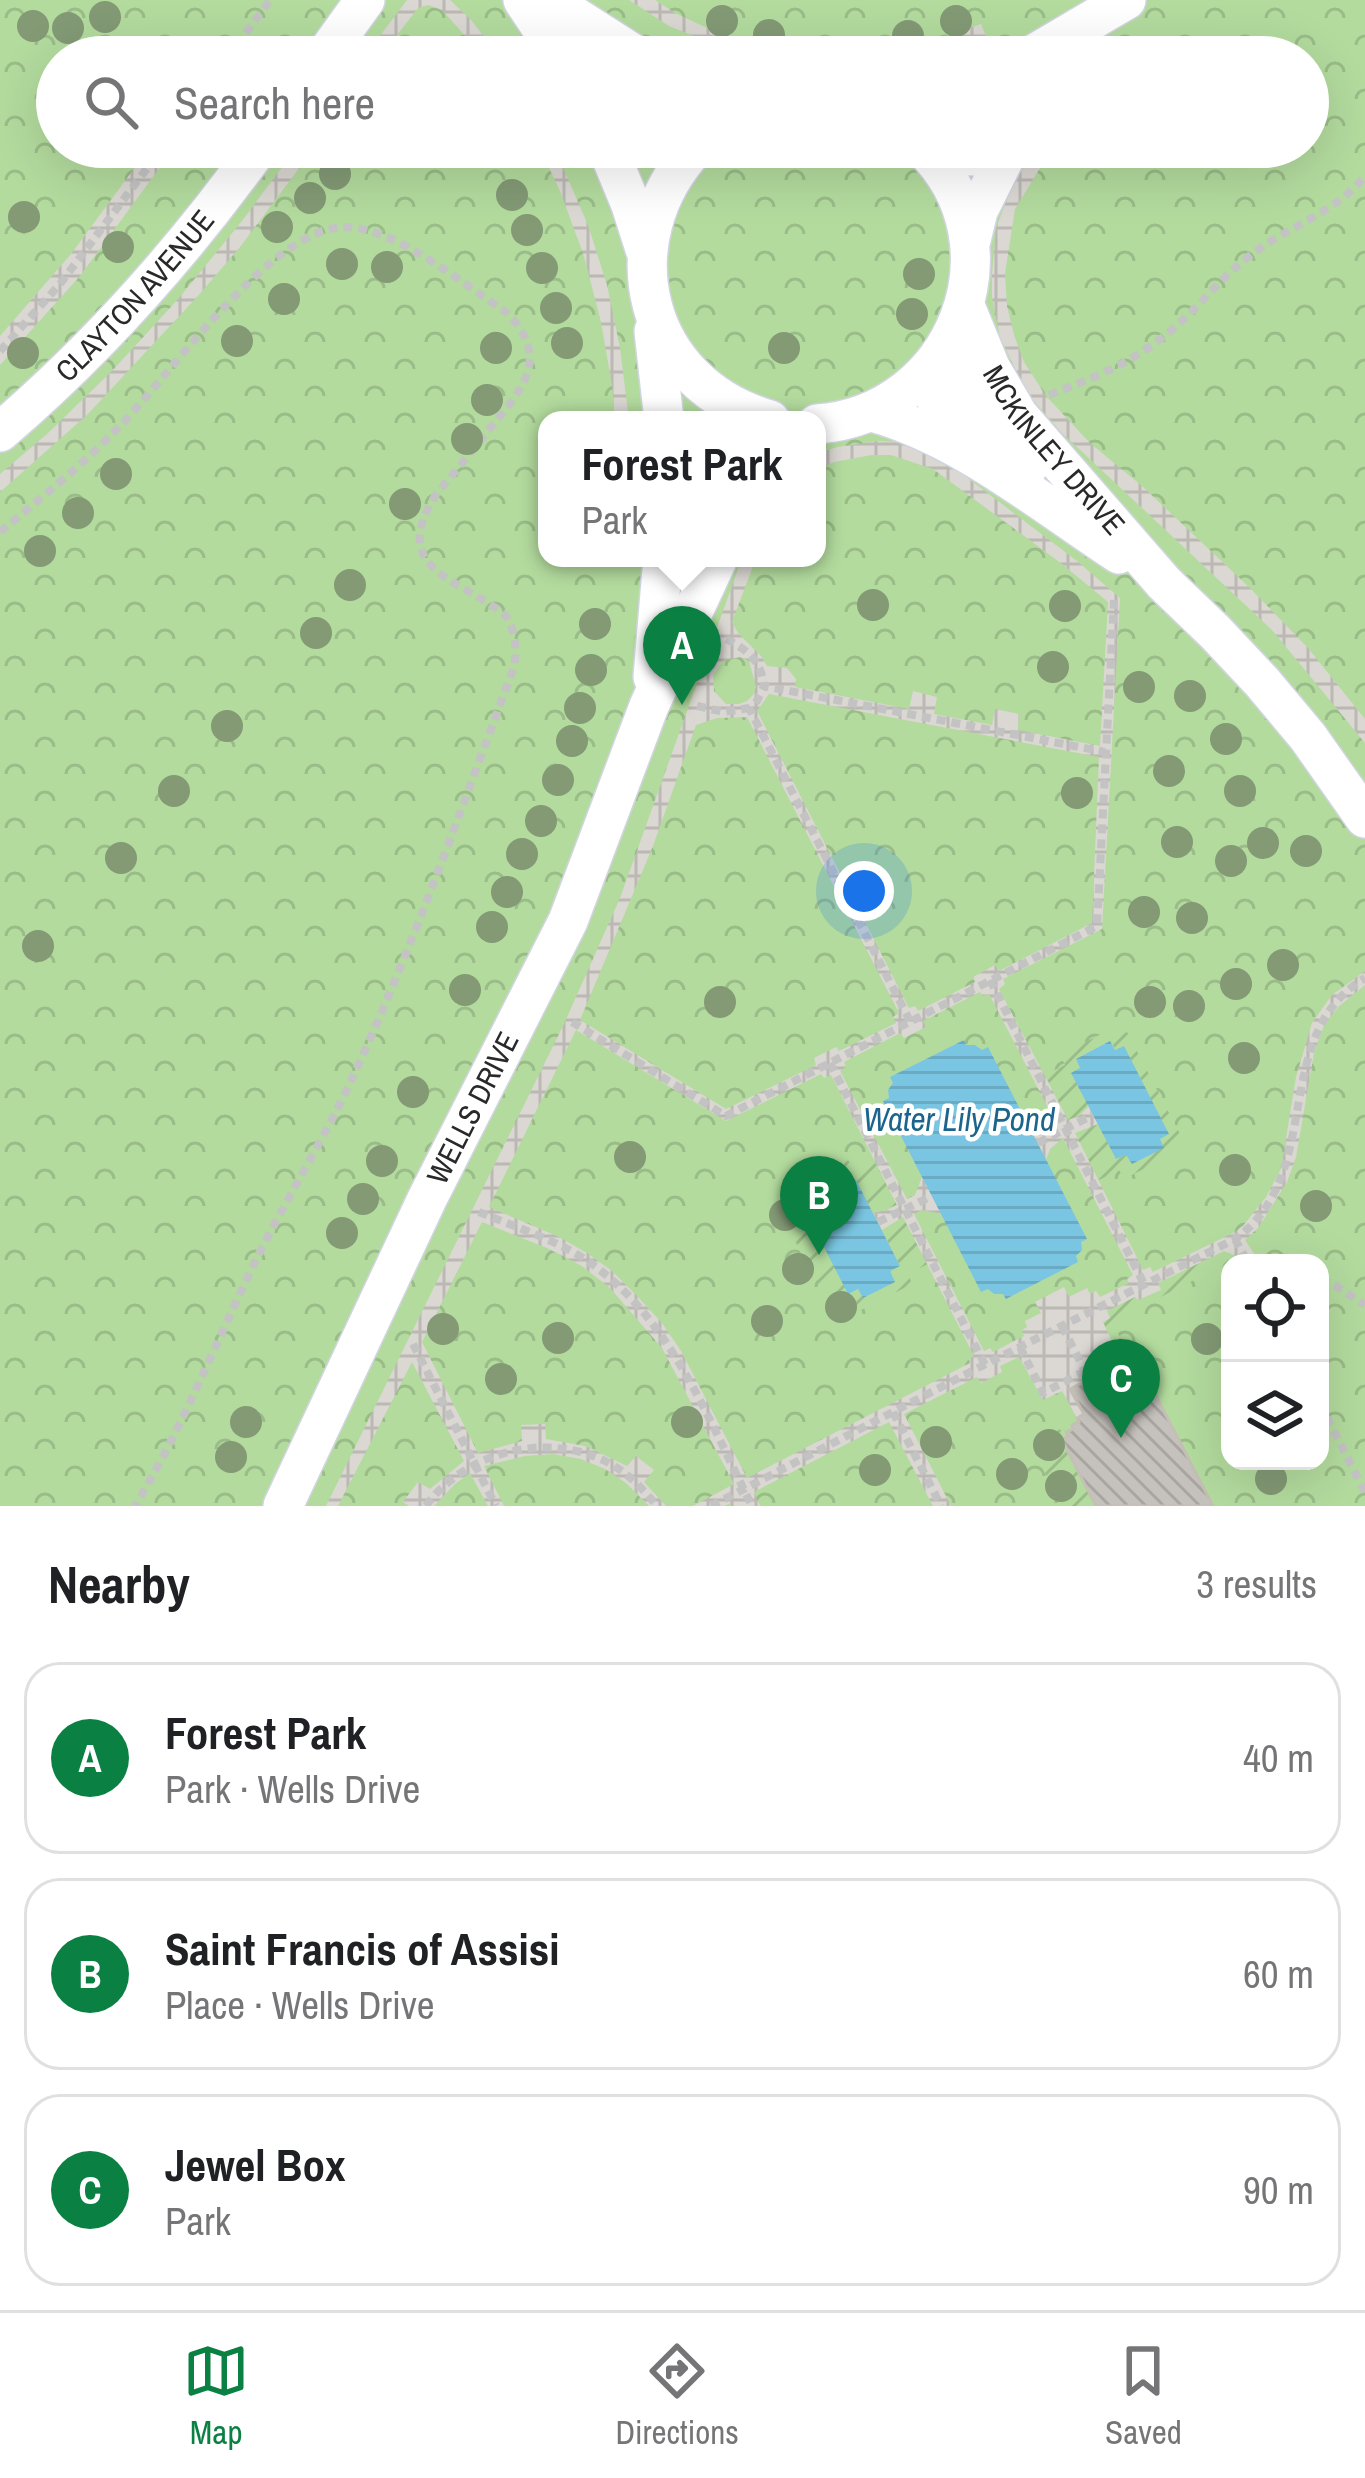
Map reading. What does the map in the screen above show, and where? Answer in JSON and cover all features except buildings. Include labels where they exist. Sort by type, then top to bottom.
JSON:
[{"type":"street","points":[[339,36],[365,0]]},
{"type":"street","points":[[524,0],[547,36]]},
{"type":"street","points":[[549,0],[605,36]]},
{"type":"street","points":[[1065,36],[1126,0]]},
{"type":"street","points":[[1109,36],[1141,0]]},
{"type":"street","name":"CLAYTON AVENUE","points":[[0,432],[105,332],[242,168]]},
{"type":"street","points":[[616,168],[646,253]]},
{"type":"street","points":[[663,411],[646,253],[651,222],[678,168]]},
{"type":"street","points":[[938,168],[961,206],[970,246]]},
{"type":"street","points":[[835,423],[913,387],[945,350],[965,306],[978,212],[1000,168]]},
{"type":"street","points":[[649,296],[661,332],[694,379],[743,411]]},
{"type":"street","name":"MCKINLEY DRIVE","points":[[965,306],[990,368],[1018,415],[1163,583],[1262,682],[1365,818]]},
{"type":"street","name":"MCKINLEY DRIVE","points":[[835,423],[897,419],[952,444],[1163,583]]},
{"type":"street","name":"WELLS DRIVE","points":[[649,706],[663,567]]},
{"type":"street","name":"WELLS DRIVE","points":[[283,1506],[427,1199],[568,921],[649,706],[714,567]]},
{"type":"path","points":[[244,36],[270,0]]},
{"type":"path","points":[[0,351],[60,284],[147,168]]},
{"type":"path","points":[[1039,399],[1139,355],[1168,334],[1250,255],[1316,218],[1365,176]]},
{"type":"path","points":[[0,532],[117,429],[260,269],[305,238],[344,226],[383,235],[506,313],[528,341],[531,358],[520,391],[437,493],[418,532],[422,553],[435,571],[506,616],[517,648],[514,667],[424,910],[349,1086],[266,1240],[182,1421],[135,1506]]},
{"type":"path","points":[[572,1022],[726,1116],[1096,926],[1114,600]]},
{"type":"path","points":[[697,706],[724,712],[749,708],[764,686],[754,658],[722,636]]},
{"type":"path","points":[[764,686],[1105,752]]},
{"type":"path","points":[[749,708],[910,1021]]},
{"type":"path","points":[[711,1506],[1235,1239],[1257,1220],[1283,1175],[1316,1029],[1338,997],[1365,977]]},
{"type":"path","points":[[989,980],[1144,1284]]},
{"type":"path","points":[[830,1063],[985,1365]]},
{"type":"path","points":[[1038,1143],[1093,1114]]},
{"type":"path","points":[[878,1222],[932,1196]]},
{"type":"path","points":[[479,1212],[571,1251],[619,1286],[661,1334],[752,1506]]},
{"type":"path","points":[[1235,1239],[1243,1254]]},
{"type":"path","points":[[1329,1283],[1365,1305]]},
{"type":"path","points":[[1021,1347],[1043,1393],[1087,1375],[1062,1326]]},
{"type":"path","points":[[412,1344],[496,1506]]},
{"type":"path","points":[[893,1412],[941,1506]]},
{"type":"path","points":[[1329,1422],[1365,1492]]},
{"type":"path","points":[[426,1506],[454,1476],[474,1463],[514,1450],[542,1448],[583,1453],[607,1462],[657,1506]]},
{"type":"path","points":[[738,1506],[743,1490]]},
{"type":"green space","points":[[0,0],[1365,0],[1365,1506],[0,1506]]},
{"type":"green space","points":[[1113,1028],[1118,1037],[1127,1032],[1181,1136],[1172,1141],[1177,1152],[1124,1179],[1119,1170],[1099,1180],[1074,1133],[1098,1124],[1117,1159],[1169,1134],[1111,1042],[1072,1073],[1089,1106],[1068,1121],[1045,1075],[1065,1065],[1060,1055]]},
{"type":"green space","points":[[873,1159],[897,1205],[873,1213],[856,1180],[809,1193],[849,1294],[858,1289],[863,1298],[900,1266],[882,1230],[903,1217],[928,1264],[908,1274],[912,1284],[859,1311],[853,1300],[834,1297],[818,1281],[801,1254],[789,1212],[799,1196],[795,1187],[848,1160],[854,1169]]},
{"type":"green space","points":[[1224,1250],[1226,1254],[1221,1254],[1221,1267],[1113,1321],[1122,1342],[1114,1346],[1103,1322],[1107,1311],[1160,1290],[1158,1284]]},
{"type":"green space","points":[[1041,1430],[1066,1432],[1062,1440],[1096,1506],[1061,1506],[1033,1440]]},
{"type":"shaded area","points":[[407,0],[450,0],[484,36],[465,36],[442,10],[428,5],[418,8],[396,36],[380,36]]},
{"type":"shaded area","points":[[629,0],[655,0],[724,36],[694,36]]},
{"type":"shaded area","points":[[981,24],[986,36],[946,36]]},
{"type":"shaded area","points":[[134,168],[160,168],[80,276],[0,365],[0,336],[71,254]]},
{"type":"shaded area","points":[[281,168],[299,168],[197,297],[87,415],[0,492],[0,474],[113,370],[242,221]]},
{"type":"shaded area","points":[[549,168],[563,168],[588,225],[607,285],[628,411],[614,411],[601,322]]},
{"type":"shaded area","points":[[1023,168],[1040,168],[1015,209],[1005,273],[1007,306],[1024,362],[1046,396],[1090,443],[1142,486],[1308,648],[1365,719],[1365,743],[1272,630],[1062,433],[1026,392],[1000,337],[992,297],[996,228]]},
{"type":"shaded area","points":[[878,441],[925,450],[1120,598],[1102,929],[1003,979],[1005,984],[999,989],[1068,1120],[1089,1106],[1098,1124],[1075,1133],[1143,1270],[1150,1267],[1153,1272],[1235,1232],[1266,1197],[1281,1169],[1296,1077],[1312,1023],[1332,995],[1365,971],[1365,985],[1324,1025],[1287,1182],[1245,1240],[1254,1254],[1224,1251],[1158,1283],[1161,1290],[1107,1311],[1110,1318],[1103,1322],[1114,1346],[1107,1350],[1129,1393],[1122,1396],[1108,1370],[1070,1389],[1084,1414],[1077,1418],[1062,1391],[1043,1400],[1019,1357],[981,1383],[977,1377],[904,1414],[951,1506],[933,1506],[889,1422],[754,1492],[760,1506],[693,1506],[734,1484],[662,1348],[610,1288],[582,1266],[482,1222],[422,1342],[478,1453],[522,1441],[521,1425],[545,1424],[546,1439],[585,1446],[627,1466],[636,1456],[654,1470],[644,1482],[666,1506],[649,1506],[605,1469],[553,1454],[484,1466],[504,1506],[488,1506],[470,1473],[434,1506],[409,1506],[403,1502],[418,1482],[430,1489],[464,1461],[412,1362],[338,1506],[326,1506],[564,1024],[620,898],[739,567],[753,567],[732,622],[767,666],[787,668],[796,679],[795,687],[909,709],[913,691],[937,697],[934,714],[992,725],[995,709],[1019,714],[1018,730],[1100,746],[1108,602],[933,469],[891,455],[826,466],[826,451],[837,447]],"holes":[[[740,657],[749,661],[756,687],[753,695],[739,704],[726,704],[714,691],[713,675],[723,661]],[[769,694],[1099,757],[1092,923],[999,971],[995,965],[973,977],[975,982],[918,1011],[915,1006],[909,1008],[757,711]],[[747,717],[899,1013],[893,1017],[896,1023],[814,1058],[816,1065],[726,1109],[580,1020],[653,846],[696,725],[717,718]],[[980,992],[989,994],[1057,1125],[1039,1128],[1028,1124],[1046,1160],[1063,1138],[1133,1275],[1129,1283],[1100,1297],[1087,1288],[1069,1297],[1064,1287],[1035,1302],[1041,1313],[1025,1321],[1024,1336],[993,1352],[990,1348],[984,1351],[914,1214],[922,1210],[942,1214],[922,1177],[915,1195],[907,1199],[840,1071],[846,1067],[844,1062],[900,1033],[904,1038],[926,1027],[923,1021]],[[576,1030],[726,1121],[821,1074],[824,1078],[831,1075],[897,1205],[873,1213],[882,1230],[903,1217],[974,1356],[970,1363],[747,1478],[662,1323],[612,1271],[587,1253],[489,1207]]]},
{"type":"water","name":"Water Lily Pond","points":[[964,1040],[982,1050],[988,1047],[1087,1239],[1081,1242],[1078,1262],[1006,1299],[988,1289],[981,1292],[883,1101],[889,1098],[890,1077]]},
{"type":"water","points":[[1110,1041],[1115,1050],[1124,1046],[1169,1134],[1160,1139],[1164,1148],[1132,1164],[1126,1155],[1116,1159],[1071,1073],[1080,1068],[1076,1059]]},
{"type":"water","points":[[843,1175],[848,1184],[856,1180],[900,1266],[890,1271],[895,1282],[863,1298],[858,1289],[848,1294],[803,1206],[812,1201],[808,1192]]},
{"type":"place","name":"Forest Park","points":[[682,705]]},
{"type":"place","name":"Saint Francis of Assisi","points":[[819,1255]]},
{"type":"place","name":"Jewel Box","points":[[1121,1438]]}]
